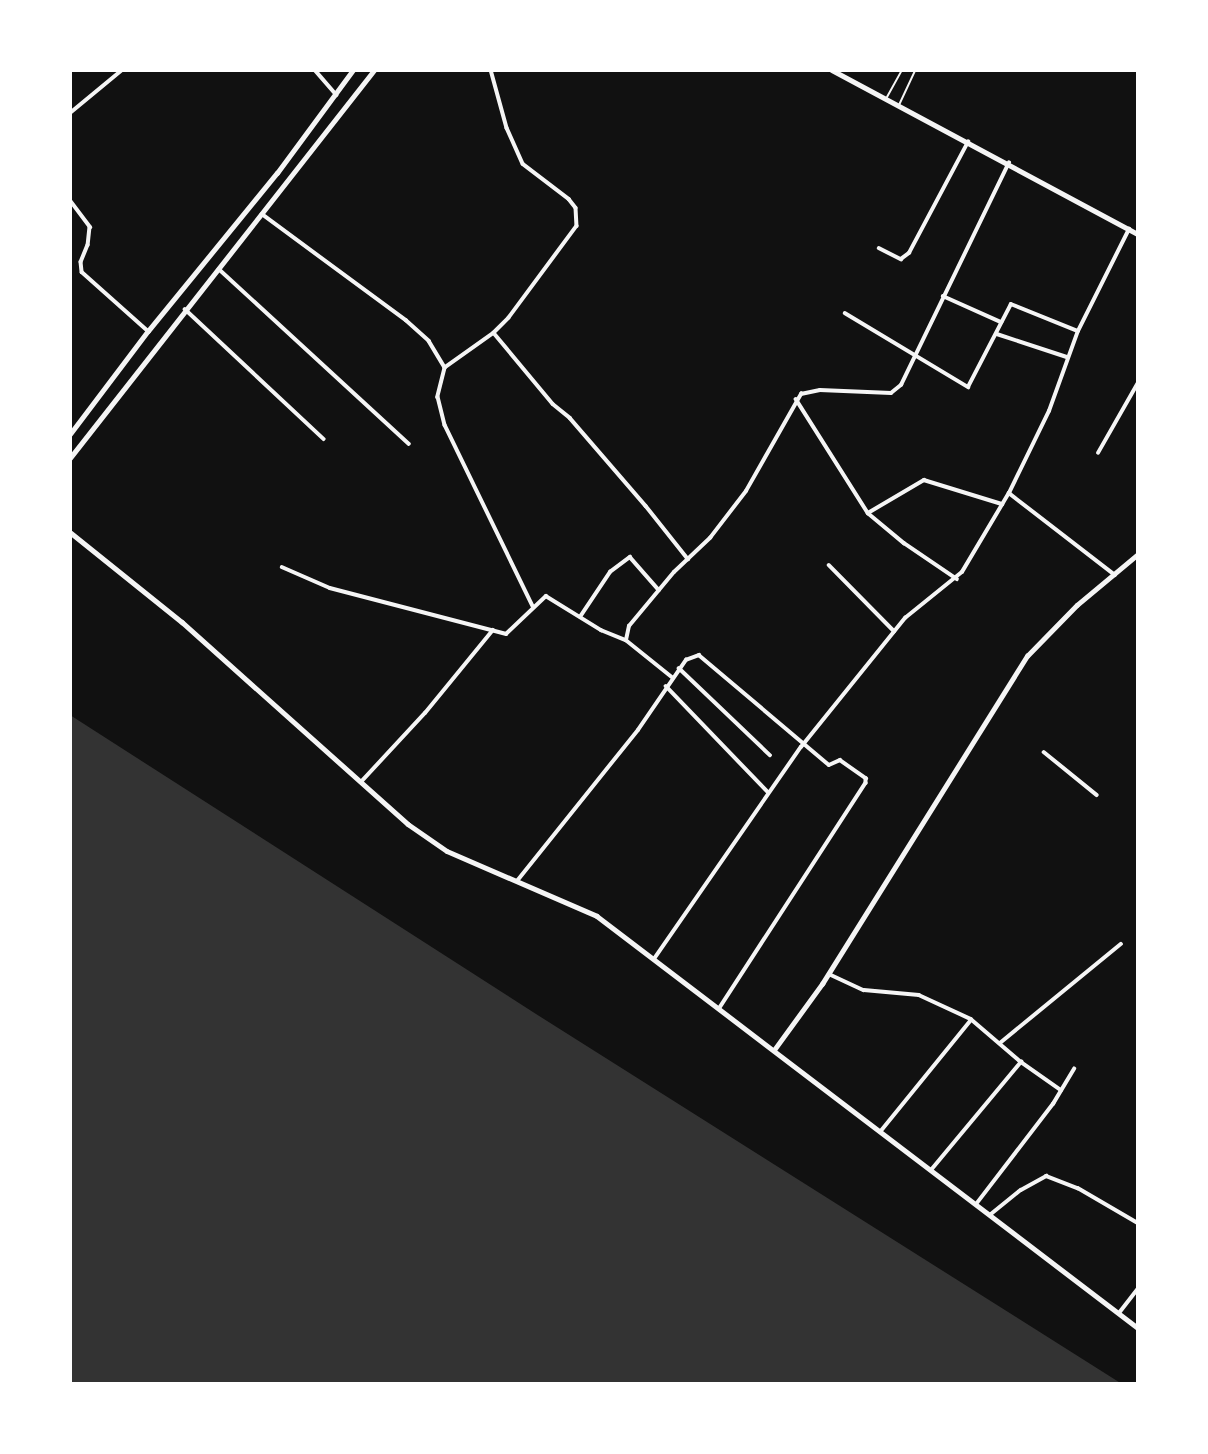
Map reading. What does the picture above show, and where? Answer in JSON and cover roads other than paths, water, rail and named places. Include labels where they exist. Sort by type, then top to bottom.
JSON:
[{"type":"main road","points":[[70,433],[337,95],[353,70]]},
{"type":"main road","points":[[70,457],[373,70]]},
{"type":"main road","points":[[832,70],[1138,234]]},
{"type":"main road","points":[[70,532],[182,622],[360,784],[447,851],[597,916],[1138,1328]]},
{"type":"main road","points":[[774,1050],[829,974],[1013,675],[1059,622],[1138,554]]},
{"type":"street","points":[[70,113],[122,70]]},
{"type":"street","points":[[315,70],[337,95]]},
{"type":"street","points":[[444,368],[494,332],[539,280],[578,226],[576,208],[569,200],[523,164],[507,128],[491,70]]},
{"type":"street","points":[[879,248],[901,259],[909,253],[968,142]]},
{"type":"street","points":[[626,640],[629,626],[659,590],[710,538],[746,491],[796,399],[812,390],[895,391],[915,356],[1009,163]]},
{"type":"street","points":[[70,200],[90,227],[88,245],[81,262],[82,272],[148,331]]},
{"type":"street","points":[[262,214],[405,320],[429,341],[444,368],[438,397],[445,425],[533,606]]},
{"type":"street","points":[[654,959],[768,792],[894,631],[905,618],[957,579],[1009,493],[1049,411],[1078,331],[1129,229]]},
{"type":"street","points":[[219,269],[409,444]]},
{"type":"street","points":[[943,296],[1001,323]]},
{"type":"street","points":[[845,313],[968,387],[1011,304],[1078,331]]},
{"type":"street","points":[[186,309],[324,439]]},
{"type":"street","points":[[494,332],[553,404],[570,418],[646,506],[688,559]]},
{"type":"street","points":[[997,334],[1067,357]]},
{"type":"street","points":[[1098,453],[1138,383]]},
{"type":"street","points":[[796,399],[868,513],[957,579]]},
{"type":"street","points":[[868,513],[924,480],[1002,504]]},
{"type":"street","points":[[1009,493],[1115,575]]},
{"type":"street","points":[[580,617],[610,572],[629,557],[659,590]]},
{"type":"street","points":[[829,565],[894,631]]},
{"type":"street","points":[[282,568],[330,588],[511,633],[533,606],[546,596],[626,640],[672,677]]},
{"type":"street","points":[[360,784],[425,713],[493,629]]},
{"type":"street","points":[[517,881],[638,730],[685,660],[699,656],[830,765],[840,760],[846,762],[866,778],[866,783],[720,1008]]},
{"type":"street","points":[[679,668],[770,755]]},
{"type":"street","points":[[666,686],[768,792]]},
{"type":"street","points":[[1044,752],[1097,795]]},
{"type":"street","points":[[1000,1044],[1121,944]]},
{"type":"street","points":[[829,974],[864,990],[919,995],[971,1019],[1021,1062],[1061,1090]]},
{"type":"street","points":[[880,1132],[971,1019]]},
{"type":"street","points":[[931,1170],[977,1111],[1021,1062]]},
{"type":"street","points":[[977,1203],[1074,1069]]},
{"type":"street","points":[[991,1214],[1021,1190],[1046,1177],[1078,1188],[1138,1223]]},
{"type":"street","points":[[1119,1313],[1138,1289]]},
{"type":"lane","points":[[886,99],[902,70]]},
{"type":"lane","points":[[898,106],[915,70]]}]
